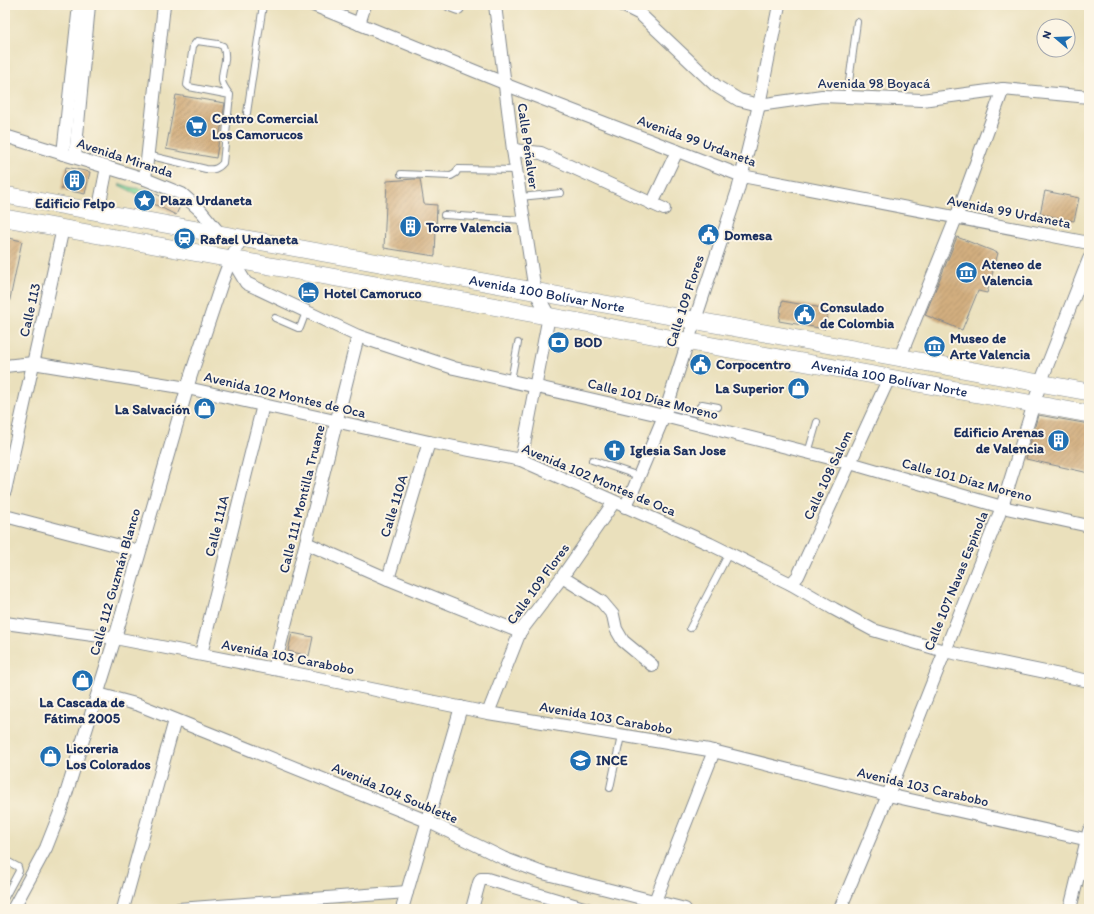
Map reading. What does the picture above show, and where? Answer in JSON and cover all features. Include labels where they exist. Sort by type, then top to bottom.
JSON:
[{"type":"main road","name":"Avenida 100 Bolívar Norte","points":[[5,195],[1089,392]]},
{"type":"main road","name":"Avenida 100 Bolívar Norte","points":[[5,218],[1089,414]]},
{"type":"street","points":[[69,156],[78,5]]},
{"type":"street","points":[[69,156],[89,5]]},
{"type":"street","points":[[145,179],[164,5]]},
{"type":"street","name":"Avenida 99 Urdaneta","points":[[312,5],[509,86],[742,176],[1089,243]]},
{"type":"street","points":[[359,24],[365,5]]},
{"type":"street","name":"Calle Peñalver","points":[[494,5],[513,150],[535,292]]},
{"type":"street","name":"Avenida 98 Boyacá","points":[[622,5],[640,14],[716,86],[739,100],[759,105],[822,96],[922,100],[1003,89],[1089,98]]},
{"type":"street","name":"Calle 109 Flores","points":[[488,713],[520,632],[620,505],[639,476],[666,411],[742,176],[759,105],[779,5]]},
{"type":"street","points":[[900,357],[956,218],[1003,89]]},
{"type":"street","name":"Avenida Miranda","points":[[5,136],[145,179],[182,194],[201,211],[220,234]]},
{"type":"street","points":[[513,150],[541,153],[664,209]]},
{"type":"street","points":[[652,204],[677,151]]},
{"type":"street","points":[[98,212],[107,167]]},
{"type":"street","name":"Calle 113","points":[[5,491],[64,228]]},
{"type":"street","name":"Calle 112 Guzmán Blanco","points":[[10,903],[46,848],[61,810],[98,694],[187,388],[217,294],[231,258],[242,237]]},
{"type":"street","name":"Calle 101 Díaz Moreno","points":[[231,258],[246,283],[358,336],[454,368],[536,386],[666,411],[808,453],[1002,507],[1089,526]]},
{"type":"street","name":"Calle 107 Navas Espinola","points":[[840,909],[888,795],[1002,507],[1040,384],[1089,259]]},
{"type":"street","points":[[521,460],[549,316],[535,292]]},
{"type":"street","name":"Calle 111 Montilla Truane","points":[[274,669],[358,336]]},
{"type":"street","name":"Avenida 102 Montes de Oca","points":[[5,366],[33,363],[187,388],[429,442],[521,460],[729,553],[791,584],[873,630],[944,651],[1089,681]]},
{"type":"street","name":"Calle 108 Salom","points":[[791,584],[798,576],[889,378]]},
{"type":"street","name":"Calle 111A","points":[[201,654],[262,405]]},
{"type":"street","name":"Calle 110A","points":[[388,579],[429,442]]},
{"type":"street","points":[[5,516],[139,551]]},
{"type":"street","points":[[306,544],[520,632]]},
{"type":"street","points":[[562,577],[602,602],[613,615],[616,628],[624,641],[652,665]]},
{"type":"street","name":"Avenida 103 Carabobo","points":[[5,623],[114,638],[201,654],[488,713],[714,752],[888,795],[1088,837]]},
{"type":"street","name":"Avenida 104 Soublette","points":[[98,694],[139,706],[427,821],[504,858],[543,873],[685,909]]},
{"type":"street","points":[[402,909],[461,707]]},
{"type":"street","points":[[123,909],[175,720]]},
{"type":"street","points":[[655,901],[714,752]]},
{"type":"street","points":[[1070,909],[1088,837]]},
{"type":"street","points":[[472,909],[481,879],[487,879],[587,909]]},
{"type":"street","points":[[179,909],[407,892]]},
{"type":"lane","points":[[247,114],[263,5]]},
{"type":"lane","points":[[847,97],[857,22]]},
{"type":"lane","points":[[148,154],[213,170],[219,168],[222,163],[230,95],[222,80],[226,53],[223,46],[197,41],[193,46],[187,85],[189,87],[230,95]]},
{"type":"lane","points":[[401,174],[451,176],[456,173],[458,169],[516,170]]},
{"type":"lane","points":[[520,196],[561,193]]},
{"type":"lane","points":[[444,215],[524,220]]},
{"type":"lane","points":[[275,318],[300,328],[306,312]]},
{"type":"lane","points":[[511,380],[518,343]]},
{"type":"lane","points":[[666,411],[695,413],[702,404],[718,407]]},
{"type":"lane","points":[[808,453],[816,422]]},
{"type":"lane","points":[[592,460],[639,476]]},
{"type":"lane","points":[[690,628],[729,553]]},
{"type":"lane","points":[[610,788],[621,736]]},
{"type":"lane","points":[[5,860],[18,867],[19,871],[10,903]]},
{"type":"green space","points":[[121,184],[152,192],[149,200],[119,185]]},
{"type":"building","name":"Centro Comercial Los Camorucos","points":[[176,95],[225,103],[216,158],[166,149]]},
{"type":"building","name":"Edificio Felpo","points":[[66,167],[90,172],[85,194],[61,189]]},
{"type":"building","name":"Torre Valencia","points":[[420,179],[424,204],[437,205],[435,256],[384,248],[387,181]]},
{"type":"building","points":[[1045,191],[1079,198],[1074,221],[1040,214]]},
{"type":"building","points":[[152,192],[180,206],[176,215],[148,201]]},
{"type":"building","points":[[5,237],[22,241],[9,304],[5,303]]},
{"type":"building","name":"Ateneo de Valencia","points":[[957,237],[998,253],[987,293],[978,291],[962,330],[925,315]]},
{"type":"building","name":"Consulado de Colombia","points":[[782,301],[828,309],[825,329],[779,321]]},
{"type":"building","name":"Edificio Arenas de Valencia","points":[[1038,415],[1089,424],[1089,473],[1026,459]]},
{"type":"building","points":[[292,633],[313,637],[309,656],[288,651]]},
{"type":"place","name":"Centro Comercial Los Camorucos","points":[[196,126]]},
{"type":"place","name":"Edificio Felpo","points":[[75,181]]},
{"type":"place","name":"Plaza Urdaneta","points":[[144,200]]},
{"type":"place","name":"Torre Valencia","points":[[411,227]]},
{"type":"place","name":"Domesa","points":[[708,235]]},
{"type":"place","name":"Rafael Urdaneta","points":[[185,239]]},
{"type":"place","name":"Ateneo de Valencia","points":[[966,272]]},
{"type":"place","name":"Hotel Camoruco","points":[[309,293]]},
{"type":"place","name":"Consulado de Colombia","points":[[804,315]]},
{"type":"place","name":"BOD","points":[[558,342]]},
{"type":"place","name":"Museo de Arte Valencia","points":[[935,346]]},
{"type":"place","name":"Corpocentro","points":[[700,364]]},
{"type":"place","name":"La Superior","points":[[799,388]]},
{"type":"place","name":"La Salvación","points":[[205,409]]},
{"type":"place","name":"Edificio Arenas de Valencia","points":[[1059,440]]},
{"type":"place","name":"Iglesia San Jose","points":[[614,450]]},
{"type":"place","name":"La Cascada de Fátima 2005","points":[[82,680]]},
{"type":"place","name":"Licoreria Los Colorados","points":[[50,756]]},
{"type":"place","name":"INCE","points":[[580,760]]}]
